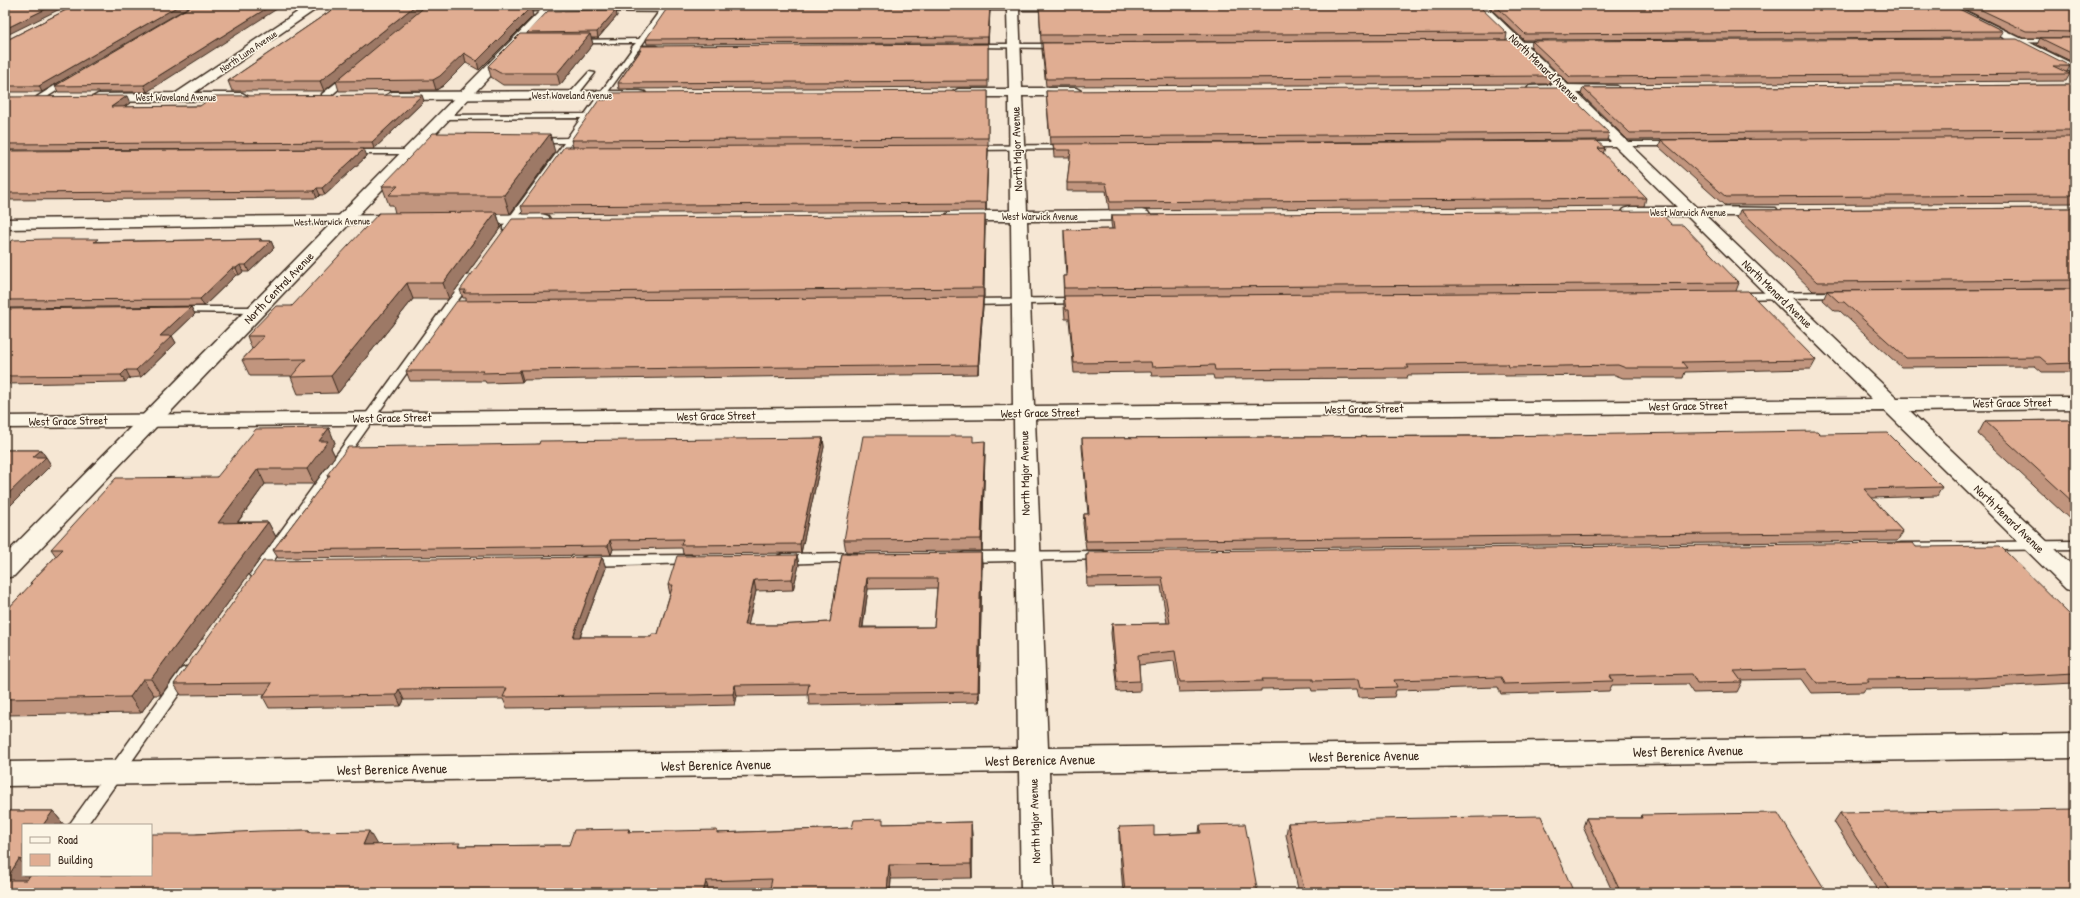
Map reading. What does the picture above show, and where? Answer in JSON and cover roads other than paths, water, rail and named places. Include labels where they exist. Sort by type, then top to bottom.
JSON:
[{"type":"street","name":"North Luna Avenue","points":[[180,97],[316,5]]},
{"type":"street","points":[[1437,5],[1490,5]]},
{"type":"street","name":"North Menard Avenue","points":[[1478,5],[2075,583]]},
{"type":"street","points":[[1944,5],[2075,70]]},
{"type":"street","name":"North Major Avenue","points":[[1013,6],[1037,893]]},
{"type":"street","points":[[550,7],[712,8]]},
{"type":"street","name":"North Central Avenue","points":[[5,570],[343,221],[421,145],[444,117],[521,41],[550,7]]},
{"type":"street","points":[[948,7],[1084,7]]},
{"type":"street","points":[[1520,90],[1623,89]]},
{"type":"street","points":[[947,93],[1091,92]]},
{"type":"street","name":"West Waveland Avenue","points":[[378,96],[656,95]]},
{"type":"street","points":[[310,96],[348,96]]},
{"type":"street","name":"West Waveland Avenue","points":[[86,98],[257,97]]},
{"type":"street","points":[[32,98],[62,98]]},
{"type":"street","name":"West Warwick Avenue","points":[[1616,212],[1785,211]]},
{"type":"street","name":"West Warwick Avenue","points":[[939,216],[1156,215]]},
{"type":"street","points":[[450,220],[559,219]]},
{"type":"street","name":"West Warwick Avenue","points":[[5,224],[420,220]]},
{"type":"street","name":"West Grace Street","points":[[5,422],[2075,403]]},
{"type":"street","name":"West Berenice Avenue","points":[[5,774],[2075,746]]},
{"type":"lane","points":[[511,10],[550,7]]},
{"type":"lane","points":[[501,234],[666,7]]},
{"type":"lane","points":[[570,41],[666,48]]},
{"type":"lane","points":[[1997,41],[2075,41]]},
{"type":"lane","points":[[1499,44],[1559,44]]},
{"type":"lane","points":[[964,46],[1063,46]]},
{"type":"lane","points":[[325,96],[353,73]]},
{"type":"lane","points":[[574,95],[591,73]]},
{"type":"lane","points":[[32,98],[74,78]]},
{"type":"lane","points":[[444,117],[586,116]]},
{"type":"lane","points":[[523,141],[568,140]]},
{"type":"lane","points":[[1574,144],[1682,144]]},
{"type":"lane","points":[[344,152],[421,145]]},
{"type":"lane","points":[[963,148],[1079,147]]},
{"type":"lane","points":[[561,151],[577,150]]},
{"type":"lane","points":[[250,584],[475,270]]},
{"type":"lane","points":[[1724,296],[1852,295]]},
{"type":"lane","points":[[954,302],[1090,301]]},
{"type":"lane","points":[[449,306],[481,306]]},
{"type":"lane","points":[[168,310],[257,310]]},
{"type":"lane","points":[[1891,547],[2075,545]]},
{"type":"lane","points":[[949,557],[1117,556]]},
{"type":"lane","points":[[774,559],[869,558]]},
{"type":"lane","points":[[574,561],[702,560]]},
{"type":"lane","points":[[264,565],[280,564]]},
{"type":"lane","points":[[78,824],[191,666]]}]
